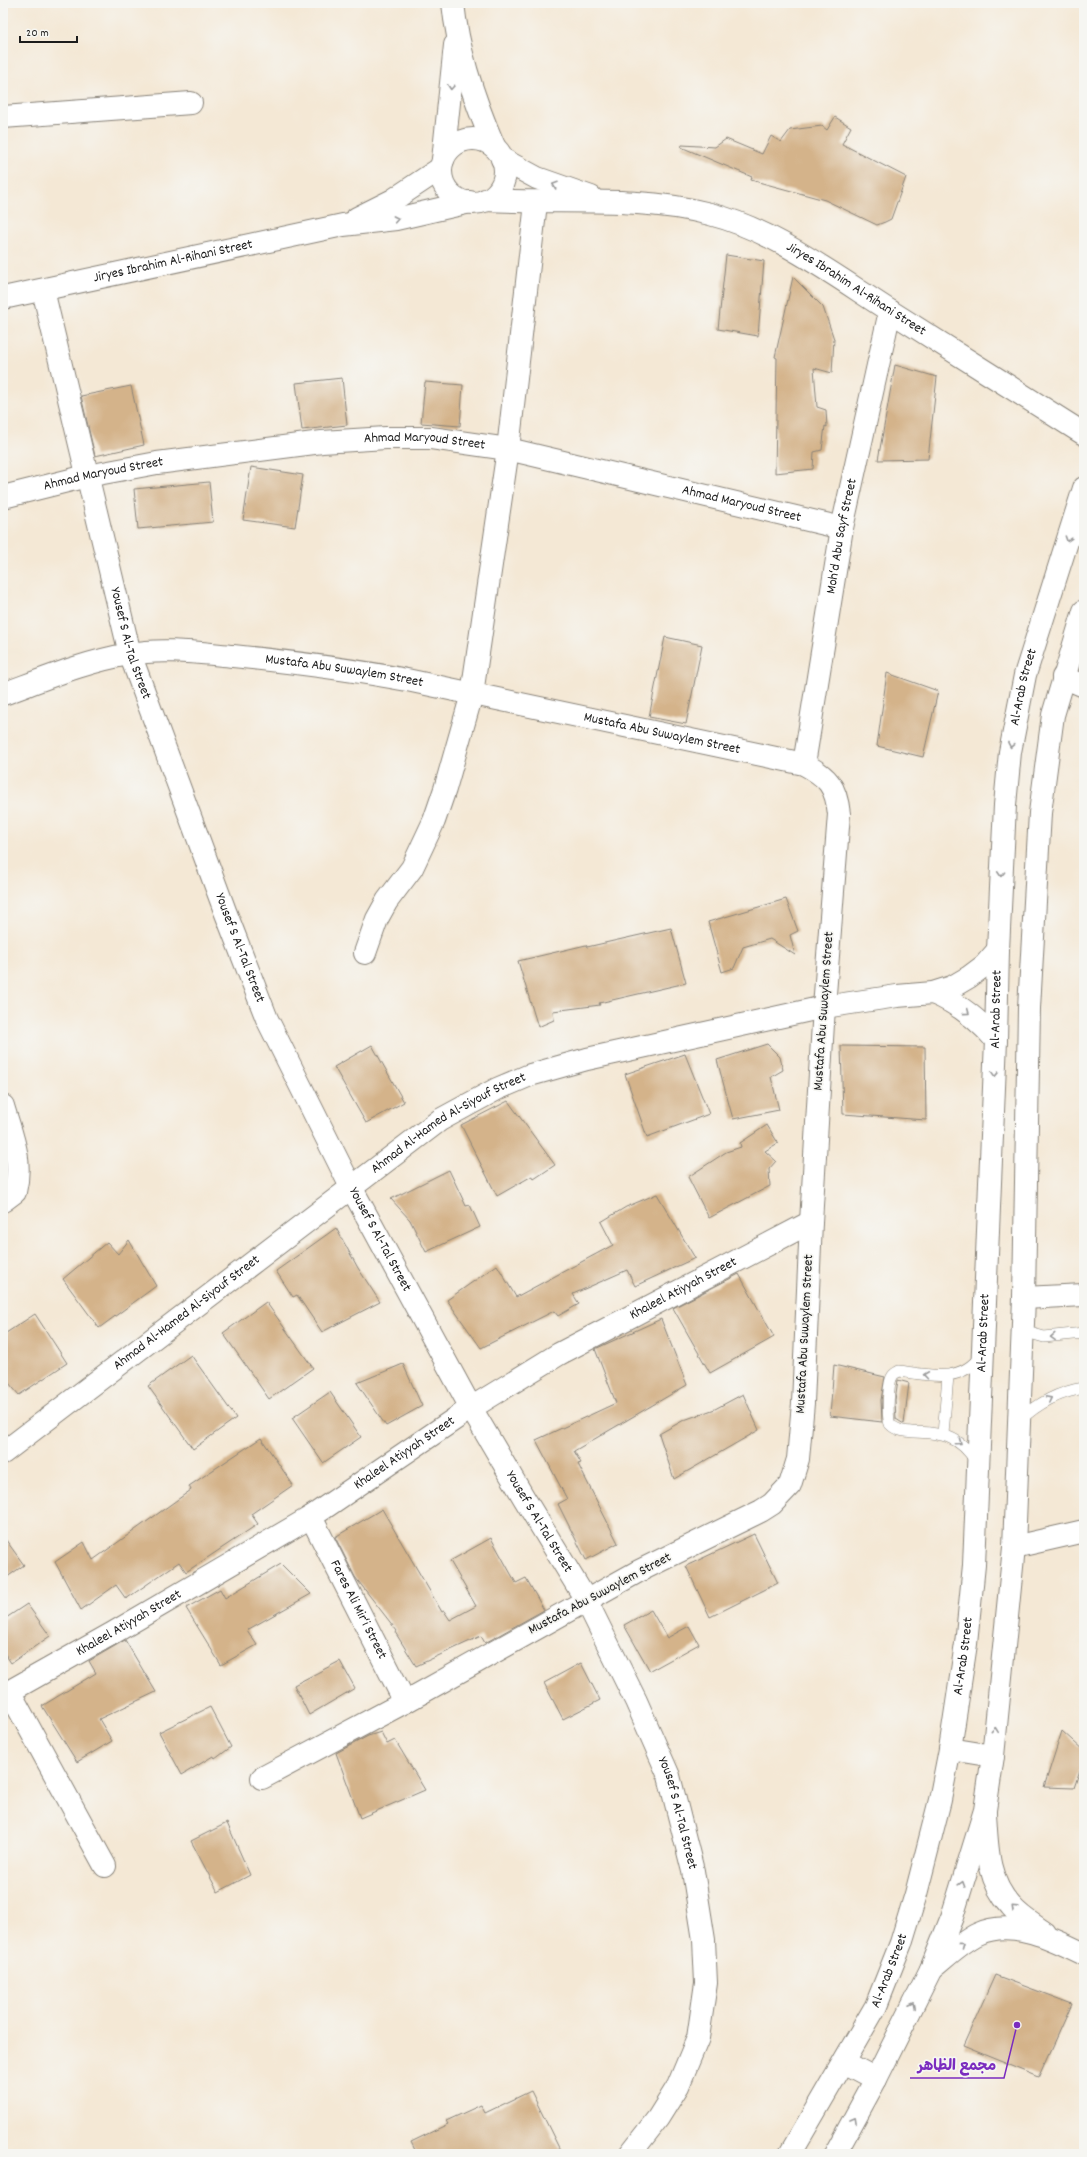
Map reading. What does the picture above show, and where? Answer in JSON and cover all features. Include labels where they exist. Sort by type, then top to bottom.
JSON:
[{"type":"street","points":[[453,3],[456,34],[472,89],[505,171],[502,184],[495,194],[477,201],[459,200],[447,190],[444,183],[442,164],[456,34]]},
{"type":"street","points":[[3,117],[191,103]]},
{"type":"street","points":[[442,164],[451,147],[465,140],[480,140],[498,153]]},
{"type":"street","name":"Jiryes Ibrahim Al-Rihani Street","points":[[498,153],[537,178],[605,202]]},
{"type":"street","name":"Jiryes Ibrahim Al-Rihani Street","points":[[343,225],[393,200],[442,164]]},
{"type":"street","name":"Jiryes Ibrahim Al-Rihani Street","points":[[3,298],[343,225],[396,219],[477,201],[536,203],[605,202],[688,209],[711,214],[737,223],[788,248],[1084,434]]},
{"type":"street","points":[[365,953],[377,920],[387,901],[412,868],[434,821],[445,789],[472,694],[508,449],[536,203]]},
{"type":"street","name":"Yousef S Al-Tal Street","points":[[44,290],[130,654],[225,911],[267,1019],[351,1187],[471,1408],[586,1600],[636,1701],[669,1776],[693,1871],[704,1940],[706,1983],[698,2038],[678,2086],[658,2118],[630,2154]]},
{"type":"street","name":"Moh‘d Abu Sayf Street","points":[[804,764],[842,528],[890,311]]},
{"type":"street","name":"Ahmad Maryoud Street","points":[[3,497],[87,476],[156,463],[322,442],[386,438],[431,438],[508,449],[842,528]]},
{"type":"street","name":"Al-Arab Street","points":[[790,2154],[876,2006],[902,1943],[940,1800],[950,1749],[966,1644],[974,1565],[984,1351],[1004,805],[1016,714],[1025,675],[1084,488]]},
{"type":"street","points":[[835,2154],[876,2080],[931,1969],[952,1917],[985,1810],[993,1756],[1014,1547],[1024,1298],[1029,1008],[1039,821],[1053,715],[1063,677],[1084,611]]},
{"type":"street","name":"Mustafa Abu Suwaylem Street","points":[[3,694],[61,672],[130,654],[167,652],[202,653],[355,670],[804,764],[820,772],[830,783],[837,796],[838,814],[824,1007],[811,1222],[803,1403],[798,1459],[790,1486],[772,1504],[761,1511],[639,1571],[405,1702],[262,1778]]},
{"type":"street","points":[[1063,677],[1084,686]]},
{"type":"street","name":"Ahmad Al-Hamed Al-Siyouf Street","points":[[3,1453],[221,1289],[351,1187],[440,1120],[497,1088],[530,1075],[587,1059],[824,1007],[897,996],[933,993],[952,987],[969,977],[985,965],[998,950]]},
{"type":"street","name":"Ahmad Al-Hamed Al-Siyouf Street","points":[[933,993],[951,1001],[968,1012],[996,1040]]},
{"type":"street","points":[[3,1106],[19,1162],[20,1175],[16,1192],[3,1201]]},
{"type":"street","name":"Khaleel Atiyyah Street","points":[[6,1693],[113,1633],[311,1517],[471,1408],[559,1354],[811,1222]]},
{"type":"street","points":[[1024,1298],[1084,1295]]},
{"type":"street","name":"Fares Ali Mir‘i Street","points":[[311,1517],[405,1702]]},
{"type":"street","points":[[1014,1547],[1084,1531]]},
{"type":"street","points":[[6,1693],[105,1866]]},
{"type":"street","points":[[950,1749],[993,1756]]},
{"type":"street","points":[[985,1810],[988,1860],[1001,1892],[1010,1906],[1056,1940],[1084,1954]]},
{"type":"street","points":[[931,1969],[970,1939],[993,1929],[1017,1930],[1056,1940]]},
{"type":"street","points":[[844,2062],[876,2080]]},
{"type":"lane","points":[[1023,1331],[1044,1337],[1084,1333]]},
{"type":"lane","points":[[978,1465],[964,1445],[943,1434],[897,1430],[888,1420],[892,1376],[899,1371],[948,1376],[969,1368],[984,1351]]},
{"type":"lane","points":[[943,1434],[948,1376]]},
{"type":"lane","points":[[1019,1422],[1043,1402],[1071,1390],[1084,1388]]},
{"type":"building","points":[[835,117],[851,127],[842,144],[906,177],[891,219],[877,225],[825,200],[751,180],[752,177],[681,147],[682,145],[715,147],[726,139],[762,154],[771,136],[781,142],[790,130],[822,126],[827,130]]},
{"type":"building","points":[[726,255],[764,261],[758,336],[718,329]]},
{"type":"building","points":[[793,277],[823,307],[834,339],[832,373],[814,368],[817,407],[826,410],[827,427],[825,426],[822,450],[814,452],[813,469],[775,473],[777,358],[775,357]]},
{"type":"building","points":[[895,365],[937,377],[928,459],[878,460]]},
{"type":"building","points":[[342,378],[347,425],[302,430],[296,383]]},
{"type":"building","points":[[425,382],[463,385],[460,426],[421,423]]},
{"type":"building","points":[[131,386],[144,445],[95,456],[81,396]]},
{"type":"building","points":[[251,467],[303,475],[295,527],[243,520]]},
{"type":"building","points":[[209,482],[213,522],[138,529],[134,489]]},
{"type":"building","points":[[665,637],[702,645],[686,724],[649,717]]},
{"type":"building","points":[[887,673],[938,691],[923,757],[877,746]]},
{"type":"building","points":[[786,899],[798,931],[790,935],[795,955],[770,939],[743,947],[734,968],[722,972],[708,922]]},
{"type":"building","points":[[671,928],[686,983],[599,1003],[600,1005],[553,1011],[554,1020],[538,1027],[518,961],[586,945],[587,947]]},
{"type":"building","points":[[767,1044],[780,1057],[783,1070],[771,1077],[779,1110],[733,1119],[717,1060]]},
{"type":"building","points":[[372,1045],[404,1102],[366,1123],[334,1067]]},
{"type":"building","points":[[841,1046],[925,1047],[926,1120],[843,1114]]},
{"type":"building","points":[[685,1054],[709,1114],[647,1137],[625,1074]]},
{"type":"building","points":[[508,1101],[555,1165],[534,1179],[532,1176],[497,1196],[461,1125]]},
{"type":"building","points":[[767,1125],[778,1143],[765,1151],[776,1161],[769,1169],[770,1186],[709,1218],[688,1177],[726,1152],[741,1147],[740,1143]]},
{"type":"building","points":[[449,1170],[466,1206],[470,1205],[480,1227],[426,1252],[410,1220],[391,1199]]},
{"type":"building","points":[[657,1194],[695,1258],[635,1286],[627,1270],[573,1294],[579,1304],[558,1316],[554,1311],[481,1348],[447,1300],[497,1265],[516,1297],[613,1245],[601,1222],[626,1207]]},
{"type":"building","points":[[336,1228],[358,1268],[380,1302],[322,1332],[297,1295],[293,1297],[276,1271]]},
{"type":"building","points":[[129,1240],[156,1286],[99,1328],[63,1279],[107,1242],[118,1254]]},
{"type":"building","points":[[739,1274],[774,1337],[710,1373],[673,1308]]},
{"type":"building","points":[[266,1302],[313,1368],[269,1399],[223,1333]]},
{"type":"building","points":[[35,1314],[67,1363],[19,1395],[3,1376],[3,1335]]},
{"type":"building","points":[[661,1319],[687,1385],[574,1451],[581,1463],[578,1464],[618,1543],[586,1560],[558,1504],[567,1499],[536,1440],[616,1403],[595,1349]]},
{"type":"building","points":[[191,1355],[236,1418],[193,1449],[148,1386]]},
{"type":"building","points":[[403,1364],[422,1406],[386,1426],[357,1383]]},
{"type":"building","points":[[834,1365],[885,1377],[881,1400],[882,1422],[830,1416]]},
{"type":"building","points":[[898,1380],[909,1383],[904,1424],[896,1419],[895,1400]]},
{"type":"building","points":[[330,1392],[361,1437],[323,1463],[292,1418]]},
{"type":"building","points":[[743,1394],[759,1430],[674,1479],[659,1434],[684,1420],[715,1409]]},
{"type":"building","points":[[261,1438],[293,1485],[251,1514],[258,1524],[186,1572],[179,1562],[126,1599],[116,1585],[81,1610],[55,1562],[84,1542],[93,1560],[191,1490],[189,1486]]},
{"type":"building","points":[[382,1509],[442,1612],[444,1611],[450,1620],[476,1606],[450,1561],[491,1538],[516,1583],[526,1578],[544,1610],[485,1643],[481,1636],[416,1666],[395,1632],[397,1631],[355,1577],[335,1537]]},
{"type":"building","points":[[754,1534],[778,1583],[710,1617],[686,1566]]},
{"type":"building","points":[[3,1536],[24,1565],[3,1580]]},
{"type":"building","points":[[281,1564],[311,1594],[247,1630],[257,1645],[221,1665],[186,1608],[220,1589],[225,1598]]},
{"type":"building","points":[[27,1604],[50,1636],[11,1663],[3,1651],[3,1620]]},
{"type":"building","points":[[651,1610],[667,1638],[689,1626],[699,1644],[650,1671],[624,1625]]},
{"type":"building","points":[[125,1640],[156,1692],[99,1719],[112,1741],[77,1762],[42,1706],[96,1673],[89,1661]]},
{"type":"building","points":[[340,1661],[355,1688],[309,1715],[294,1685]]},
{"type":"building","points":[[581,1663],[600,1700],[563,1719],[544,1683]]},
{"type":"building","points":[[210,1707],[231,1747],[215,1759],[213,1756],[182,1775],[159,1732]]},
{"type":"building","points":[[1062,1731],[1084,1751],[1084,1768],[1080,1770],[1074,1788],[1044,1787]]},
{"type":"building","points":[[381,1732],[387,1744],[395,1740],[425,1790],[360,1818],[336,1753],[368,1736]]},
{"type":"building","points":[[227,1823],[250,1875],[218,1892],[191,1841]]},
{"type":"building","points":[[995,1975],[1072,2004],[1039,2077],[963,2046]]},
{"type":"building","points":[[531,2091],[562,2154],[417,2154],[411,2142],[448,2124],[446,2121],[481,2105],[485,2113]]},
{"type":"place","name":"مجمع الظاهر","points":[[1017,2025]]}]
